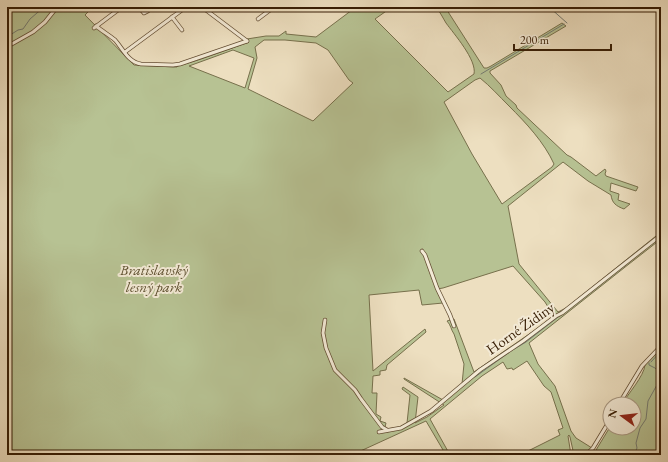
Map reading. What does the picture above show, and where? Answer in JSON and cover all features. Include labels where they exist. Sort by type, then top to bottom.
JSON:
[{"type":"street","points":[[7,44],[10,45],[33,32],[45,22],[57,7]]},
{"type":"street","points":[[122,7],[95,27],[114,39],[124,52],[136,63],[176,65],[247,41],[202,7]]},
{"type":"street","points":[[139,7],[144,13],[148,11]]},
{"type":"street","points":[[124,52],[186,7]]},
{"type":"street","points":[[258,19],[274,7]]},
{"type":"street","points":[[172,17],[182,30]]},
{"type":"street","name":"Horné Židiny","points":[[379,432],[401,428],[438,407],[475,374],[562,313],[661,234]]},
{"type":"street","points":[[422,251],[425,255],[436,288],[454,326]]},
{"type":"street","points":[[325,320],[323,333],[326,348],[335,370],[355,390],[360,400],[382,427],[387,430]]},
{"type":"street","points":[[623,396],[642,366],[661,346]]},
{"type":"street","points":[[587,454],[594,448],[602,434]]},
{"type":"green space","name":"Bratislavský lesný park","points":[[7,7],[93,7],[85,15],[134,65],[177,67],[249,42],[247,39],[266,36],[279,36],[286,31],[286,34],[316,37],[356,7],[392,7],[375,19],[448,92],[474,74],[474,68],[469,55],[436,7],[445,7],[484,68],[491,66],[562,23],[566,26],[490,71],[490,73],[501,85],[506,96],[516,105],[517,108],[567,155],[596,176],[605,169],[606,176],[638,187],[636,191],[611,183],[610,191],[619,194],[618,200],[630,204],[624,209],[615,204],[611,195],[588,181],[563,162],[508,206],[519,264],[558,312],[566,308],[661,232],[661,239],[529,343],[538,364],[555,386],[571,431],[576,438],[592,448],[584,455],[574,455],[569,435],[571,455],[520,455],[560,435],[558,430],[563,428],[551,392],[544,386],[527,361],[513,370],[512,368],[507,369],[503,362],[482,376],[430,419],[450,455],[446,455],[426,421],[354,454],[355,455],[7,455]],"holes":[[[264,40],[285,40],[316,43],[328,50],[349,80],[353,83],[313,121],[248,89],[257,58],[255,47]],[[233,50],[254,58],[245,88],[189,66]],[[480,78],[484,81],[522,119],[540,140],[554,164],[502,204],[472,154],[444,102]],[[513,266],[545,302],[553,316],[474,372],[454,319],[447,321],[454,334],[464,364],[462,384],[443,400],[404,378],[444,405],[427,417],[415,423],[418,397],[403,387],[402,389],[410,395],[407,423],[400,427],[387,429],[385,427],[386,423],[380,421],[381,417],[376,414],[377,393],[372,393],[373,376],[380,375],[380,371],[386,370],[387,365],[426,332],[425,329],[373,371],[369,295],[419,290],[422,305],[443,303],[437,289]]]},
{"type":"green space","points":[[661,348],[661,455],[593,455],[605,436],[642,436],[642,396],[628,396],[639,380],[645,365]]},
{"type":"waterway","points":[[7,37],[18,30],[23,29],[30,19],[44,7]]},
{"type":"waterway","points":[[549,7],[567,23]]},
{"type":"waterway","points":[[481,74],[564,24]]},
{"type":"waterway","points":[[636,256],[661,237]]},
{"type":"waterway","points":[[618,270],[626,265]]},
{"type":"waterway","points":[[584,298],[597,287]]},
{"type":"waterway","points":[[475,377],[526,342],[562,314]]},
{"type":"waterway","points":[[651,362],[661,351]]},
{"type":"waterway","points":[[649,363],[649,365],[661,374]]},
{"type":"waterway","points":[[634,455],[637,448],[636,443],[640,428],[646,419],[648,401],[658,383],[661,381]]}]
